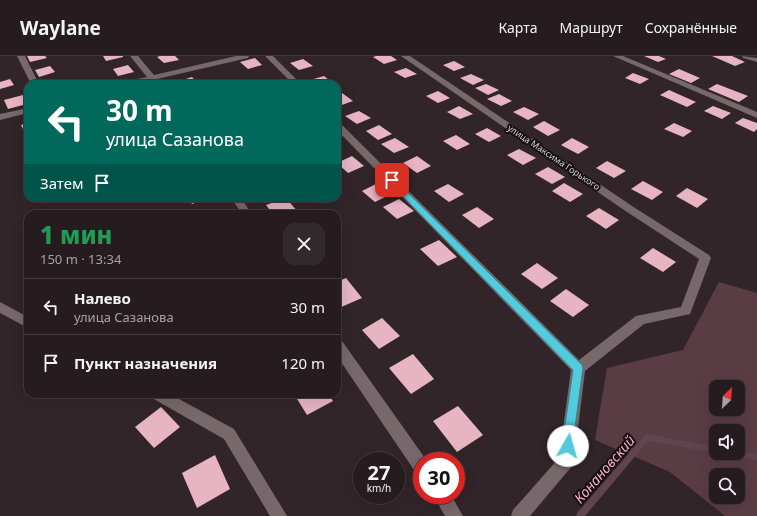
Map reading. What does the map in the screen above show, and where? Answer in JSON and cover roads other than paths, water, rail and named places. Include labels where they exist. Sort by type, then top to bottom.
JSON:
[{"type":"street","points":[[21,56],[33,80]]},
{"type":"street","points":[[134,56],[154,80]]},
{"type":"street","points":[[159,80],[245,56]]},
{"type":"street","points":[[269,56],[292,80]]},
{"type":"street","name":"улица Максима Горького","points":[[404,56],[628,208],[705,258],[686,310],[640,320],[578,368]]},
{"type":"street","points":[[617,56],[757,115]]},
{"type":"street","points":[[746,56],[757,60]]},
{"type":"street","points":[[0,117],[24,111]]},
{"type":"street","points":[[341,129],[578,368],[566,461],[520,516]]},
{"type":"street","points":[[0,307],[24,321]]},
{"type":"street","points":[[341,351],[413,455]]},
{"type":"street","points":[[164,398],[229,434],[279,516]]},
{"type":"street","points":[[447,504],[455,516]]},
{"type":"waterway","name":"Конановский","points":[[580,516],[647,437],[709,449]]},
{"type":"waterway","name":"Конановский","points":[[745,455],[757,457]]}]
